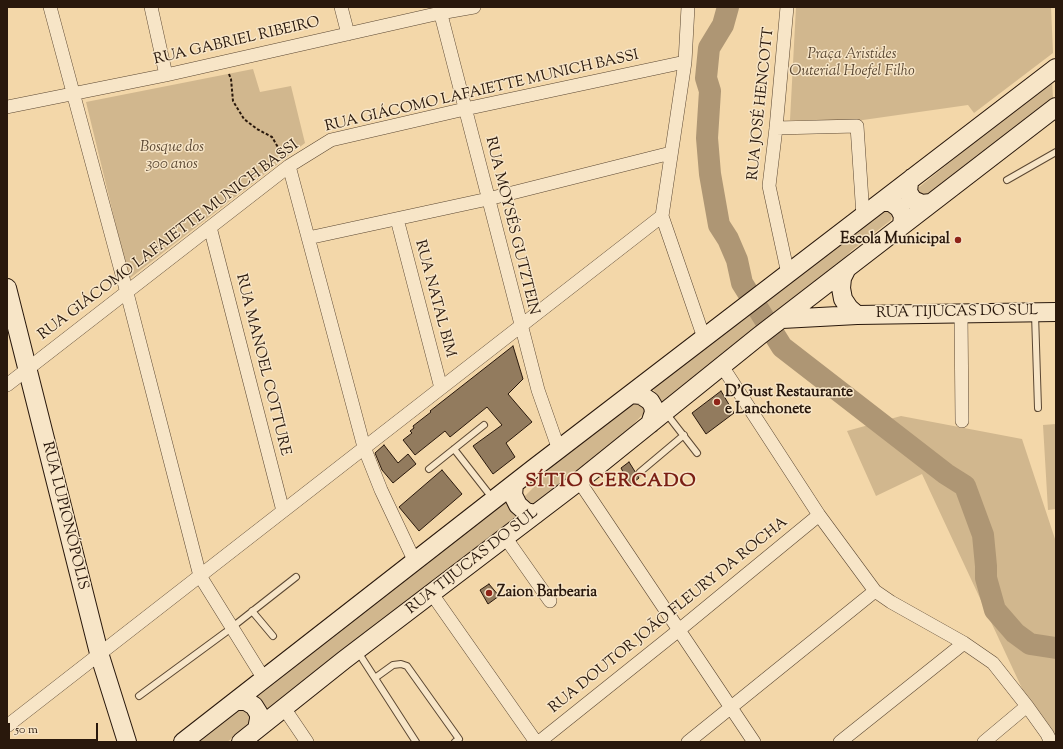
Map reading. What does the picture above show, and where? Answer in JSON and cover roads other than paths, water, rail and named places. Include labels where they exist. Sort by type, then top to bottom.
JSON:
[{"type":"main road","points":[[183,742],[514,484],[1056,68]]},
{"type":"main road","points":[[781,319],[1056,107]]},
{"type":"main road","points":[[912,178],[908,187],[910,196],[917,203],[932,203]]},
{"type":"main road","points":[[882,202],[891,202],[899,208],[903,216],[902,225]]},
{"type":"main road","name":"RUA TIJUCAS DO SUL","points":[[847,268],[842,278],[841,288],[843,299],[849,308],[857,315]]},
{"type":"main road","name":"RUA LUPIONÓPOLIS","points":[[7,288],[99,653],[127,742]]},
{"type":"main road","name":"RUA TIJUCAS DO SUL","points":[[241,742],[579,481],[781,319],[857,315],[1056,312]]},
{"type":"main road","points":[[631,394],[641,395],[650,401],[654,412],[650,424]]},
{"type":"main road","points":[[514,484],[513,495],[518,505],[526,512],[536,514]]},
{"type":"main road","points":[[236,700],[246,701],[254,706],[259,714],[257,729]]},
{"type":"street","points":[[50,7],[127,293],[200,576],[264,679]]},
{"type":"street","points":[[151,7],[166,75]]},
{"type":"street","points":[[341,7],[348,34]]},
{"type":"street","name":"RUA GABRIEL RIBEIRO","points":[[7,107],[166,75],[348,34],[440,10],[474,7]]},
{"type":"street","points":[[688,7],[685,62],[662,216],[704,338]]},
{"type":"street","name":"RUA JOSÉ HENCOTT","points":[[788,7],[769,186],[788,274]]},
{"type":"street","name":"RUA MOYSÉS GUTZTEIN","points":[[440,10],[520,326],[538,390],[559,450]]},
{"type":"street","name":"RUA GIÁCOMO LAFAIETTE MUNICH BASSI","points":[[7,385],[289,166],[331,140],[465,109],[685,62]]},
{"type":"street","points":[[776,128],[857,126],[863,216]]},
{"type":"street","points":[[308,238],[488,199],[671,153]]},
{"type":"street","points":[[289,166],[364,447],[381,490],[415,562]]},
{"type":"street","points":[[7,726],[662,216]]},
{"type":"street","name":"RUA NATAL BIM","points":[[397,219],[441,388]]},
{"type":"street","name":"RUA MANOEL COTTURE","points":[[210,227],[283,511]]},
{"type":"street","points":[[961,313],[962,421]]},
{"type":"street","points":[[722,366],[819,514],[875,591],[891,602],[964,643],[993,663],[1027,706],[1051,742]]},
{"type":"street","points":[[579,481],[754,742]]},
{"type":"street","name":"RUA DOUTOR JOÃO FLEURY DA ROCHA","points":[[537,742],[679,630],[819,514]]},
{"type":"street","points":[[505,537],[550,601]]},
{"type":"street","points":[[688,742],[875,591]]},
{"type":"street","points":[[432,594],[537,742]]},
{"type":"street","points":[[840,742],[964,643]]},
{"type":"street","points":[[984,742],[1027,706]]},
{"type":"street","points":[[284,708],[307,742]]},
{"type":"lane","points":[[1007,180],[1056,152]]},
{"type":"lane","points":[[1035,312],[1038,408]]},
{"type":"lane","points":[[666,412],[697,453]]},
{"type":"lane","points":[[429,469],[484,425]]},
{"type":"lane","points":[[640,472],[684,435]]},
{"type":"lane","points":[[454,449],[494,500]]},
{"type":"lane","points":[[139,696],[232,628],[296,577]]},
{"type":"lane","points":[[252,611],[274,636]]},
{"type":"lane","points":[[357,651],[416,742]]},
{"type":"lane","points":[[375,678],[393,664],[407,666],[459,739],[455,742]]},
{"type":"waterway","points":[[728,7],[723,25],[709,48],[706,78],[710,91],[707,138],[710,174],[719,225],[728,239],[737,260],[742,283],[782,347],[946,474],[965,486],[983,535],[986,578],[995,610],[1015,633],[1030,644],[1056,648]]},
{"type":"place","name":"Escola Municipal","points":[[958,240]]},
{"type":"place","name":"D'Gust Restaurante e Lanchonete","points":[[717,402]]},
{"type":"place","name":"Zaion Barbearia","points":[[489,593]]},
{"type":"district","name":"SÍTIO CERCADO","points":[[611,483]]},
{"type":"park label","name":"Praça Aristides Outerial Hoefel Filho","points":[[852,64]]},
{"type":"park label","name":"Bosque dos 300 anos","points":[[172,156]]}]
